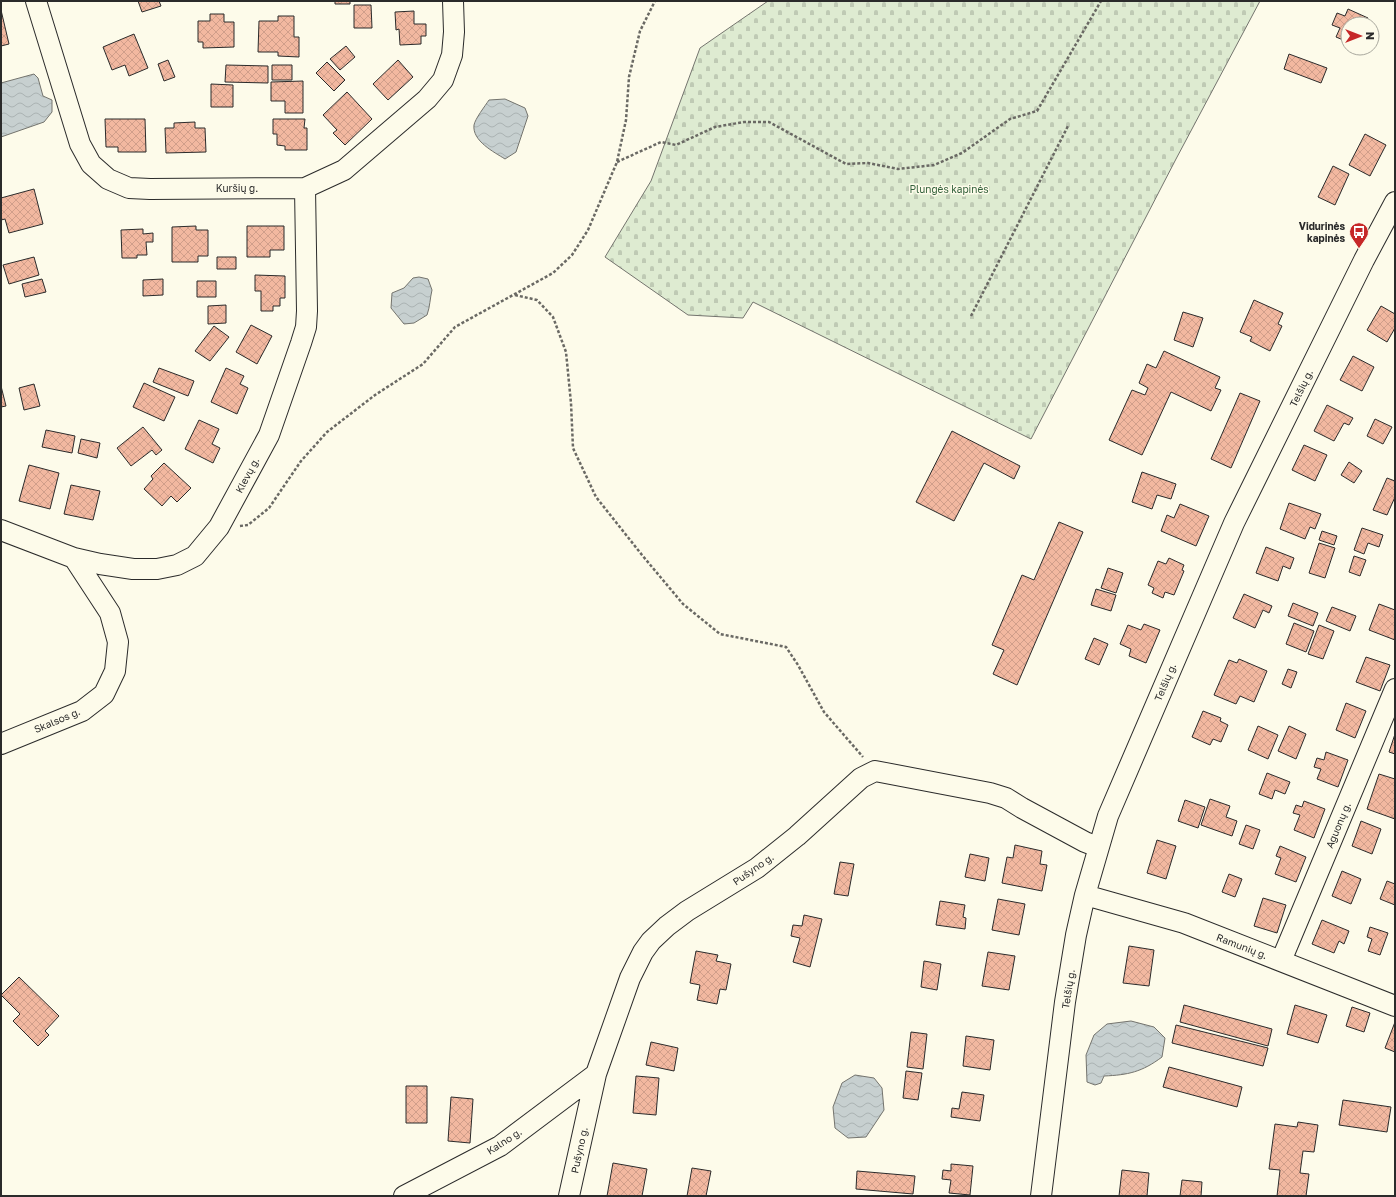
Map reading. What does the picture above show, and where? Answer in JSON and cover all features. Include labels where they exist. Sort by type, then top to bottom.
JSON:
[{"type":"street","name":"Kuršių g.","points":[[41,4],[80,144],[91,164],[108,179],[129,188],[305,188],[344,170],[427,99],[443,80],[452,55],[454,32],[453,1]]},
{"type":"street","name":"Klevų g.","points":[[1,530],[74,558],[133,569],[157,569],[177,565],[195,556],[219,527],[269,435],[306,327],[305,188]]},
{"type":"street","name":"Telšių g.","points":[[1041,1196],[1065,1002],[1076,935],[1098,847],[1111,808],[1234,523],[1361,267],[1395,202]]},
{"type":"street","name":"Skalsos g.","points":[[1,744],[82,711],[104,694],[115,671],[118,642],[110,614],[74,558]]},
{"type":"street","name":"Aguonų g.","points":[[1281,961],[1395,689]]},
{"type":"street","points":[[875,771],[990,793],[1006,798],[1022,808],[1098,847]]},
{"type":"street","name":"Pušyno g.","points":[[569,1196],[596,1074],[630,978],[643,952],[651,941],[667,926],[687,911],[757,868],[797,836],[861,778],[875,771]]},
{"type":"street","name":"Ramunių g.","points":[[1085,895],[1184,923],[1395,1006]]},
{"type":"street","name":"Kalno g.","points":[[404,1196],[500,1146],[596,1074]]},
{"type":"path","points":[[219,527],[248,525],[269,508],[301,461],[327,432],[375,395],[423,364],[455,327],[553,273],[572,255],[588,230],[617,162],[626,120],[629,77],[640,31],[655,1]]},
{"type":"path","points":[[617,162],[661,142],[676,144],[715,127],[744,122],[768,122],[846,164],[868,163],[898,169],[934,165],[962,153],[1010,118],[1037,111],[1101,1]]},
{"type":"path","points":[[972,316],[1068,126]]},
{"type":"path","points":[[515,295],[537,300],[553,317],[566,352],[571,403],[573,448],[596,497],[683,604],[720,634],[786,647],[798,665],[824,712],[875,771]]},
{"type":"green space","name":"Plungės kapinės","points":[[768,1],[1260,1],[1176,159],[1031,439],[753,302],[743,318],[688,315],[605,257],[651,181],[700,48]]},
{"type":"water","points":[[34,74],[38,78],[43,96],[52,100],[52,112],[44,122],[1,137],[1,83]]},
{"type":"water","points":[[505,99],[525,108],[528,116],[516,152],[505,159],[480,141],[474,131],[474,125],[478,116],[489,100]]},
{"type":"water","points":[[419,277],[428,279],[432,290],[428,312],[427,315],[414,323],[404,324],[391,308],[392,293],[404,288],[413,278]]},
{"type":"water","points":[[1131,1021],[1154,1027],[1165,1038],[1162,1057],[1148,1066],[1128,1074],[1104,1076],[1101,1083],[1095,1085],[1087,1082],[1086,1055],[1094,1035],[1107,1024]]},
{"type":"water","points":[[855,1075],[874,1078],[882,1088],[884,1110],[866,1137],[848,1138],[835,1128],[833,1107],[842,1083]]},
{"type":"building","points":[[138,1],[159,1],[161,6],[142,12]]},
{"type":"building","points":[[335,1],[350,1],[350,4],[335,4]]},
{"type":"building","points":[[354,5],[371,5],[372,28],[354,28]]},
{"type":"building","points":[[1348,9],[1364,16],[1345,16]]},
{"type":"building","points":[[1,10],[9,44],[1,46]]},
{"type":"building","points":[[414,11],[414,24],[426,24],[426,36],[421,36],[421,44],[400,45],[399,29],[396,30],[395,12]]},
{"type":"building","points":[[1337,13],[1345,16],[1340,16],[1340,28],[1332,25]]},
{"type":"building","points":[[210,14],[224,14],[224,22],[234,22],[234,47],[203,48],[203,42],[198,42],[198,21],[210,21]]},
{"type":"building","points":[[278,16],[294,16],[294,37],[299,37],[299,57],[278,56],[278,52],[258,52],[259,21],[278,21]]},
{"type":"building","points":[[1340,28],[1340,39],[1336,37]]},
{"type":"building","points":[[134,34],[148,68],[129,76],[125,65],[112,70],[103,47]]},
{"type":"building","points":[[346,46],[355,57],[340,70],[330,59]]},
{"type":"building","points":[[1289,54],[1327,68],[1321,83],[1284,69]]},
{"type":"building","points":[[168,60],[175,77],[164,81],[158,64]]},
{"type":"building","points":[[398,60],[413,77],[388,100],[373,84]]},
{"type":"building","points":[[327,62],[345,80],[334,91],[316,73]]},
{"type":"building","points":[[226,65],[268,66],[268,83],[225,82]]},
{"type":"building","points":[[272,65],[292,65],[292,80],[272,80]]},
{"type":"building","points":[[303,81],[303,113],[285,113],[285,101],[271,101],[271,82]]},
{"type":"building","points":[[211,84],[233,85],[233,107],[211,107]]},
{"type":"building","points":[[347,92],[372,119],[345,145],[333,133],[337,130],[323,115]]},
{"type":"building","points":[[105,119],[145,119],[146,152],[118,152],[118,147],[106,147]]},
{"type":"building","points":[[273,119],[305,119],[304,128],[307,128],[307,150],[285,150],[285,146],[277,145],[277,134],[273,134]]},
{"type":"building","points":[[195,122],[195,128],[205,128],[206,152],[166,153],[165,128],[174,128],[174,123]]},
{"type":"building","points":[[1365,134],[1386,145],[1370,176],[1349,165]]},
{"type":"building","points":[[1333,166],[1349,174],[1335,205],[1318,197]]},
{"type":"building","points":[[34,189],[43,224],[9,233],[5,219],[1,220],[1,198]]},
{"type":"building","points":[[196,226],[196,230],[208,230],[208,256],[198,256],[198,262],[172,262],[172,227]]},
{"type":"building","points":[[247,226],[284,226],[284,250],[270,250],[270,257],[247,257]]},
{"type":"building","points":[[143,229],[143,234],[153,233],[153,242],[146,242],[147,255],[137,255],[137,258],[122,258],[121,230]]},
{"type":"building","points":[[34,257],[39,275],[9,284],[3,265]]},
{"type":"building","points":[[217,257],[236,257],[236,269],[217,269]]},
{"type":"building","points":[[255,275],[285,276],[285,298],[280,298],[280,306],[273,306],[273,311],[261,311],[261,291],[255,291]]},
{"type":"building","points":[[42,279],[46,292],[25,297],[22,284]]},
{"type":"building","points":[[163,279],[163,295],[143,296],[143,280]]},
{"type":"building","points":[[197,281],[216,281],[216,297],[197,297]]},
{"type":"building","points":[[1254,300],[1283,313],[1278,324],[1282,326],[1270,351],[1250,341],[1252,337],[1240,332]]},
{"type":"building","points":[[226,305],[226,323],[208,324],[208,306]]},
{"type":"building","points":[[1381,306],[1395,314],[1395,328],[1387,342],[1367,330]]},
{"type":"building","points":[[1183,312],[1203,318],[1193,347],[1174,340]]},
{"type":"building","points":[[251,325],[272,336],[257,364],[236,352]]},
{"type":"building","points":[[214,326],[229,337],[210,361],[195,351]]},
{"type":"building","points":[[1164,351],[1220,377],[1215,388],[1221,390],[1211,411],[1171,392],[1142,455],[1109,440],[1132,390],[1145,395],[1148,388],[1139,383],[1147,364],[1156,368]]},
{"type":"building","points":[[1353,356],[1374,367],[1362,391],[1340,380]]},
{"type":"building","points":[[159,368],[194,381],[188,396],[153,382]]},
{"type":"building","points":[[226,368],[244,376],[240,384],[248,388],[237,414],[211,402]]},
{"type":"building","points":[[144,383],[175,397],[164,421],[133,407]]},
{"type":"building","points":[[34,384],[40,406],[24,410],[19,388]]},
{"type":"building","points":[[1,386],[6,406],[1,407]]},
{"type":"building","points":[[1240,393],[1260,401],[1231,468],[1211,459]]},
{"type":"building","points":[[1327,405],[1353,418],[1349,425],[1344,423],[1334,441],[1314,431]]},
{"type":"building","points":[[1375,419],[1392,427],[1383,444],[1367,436]]},
{"type":"building","points":[[199,420],[219,429],[212,444],[220,448],[213,463],[185,449]]},
{"type":"building","points":[[143,427],[162,450],[156,455],[152,450],[131,466],[117,448]]},
{"type":"building","points":[[46,430],[75,436],[72,453],[42,447]]},
{"type":"building","points":[[952,431],[1020,466],[1014,479],[984,463],[954,521],[916,502]]},
{"type":"building","points":[[81,439],[100,443],[97,458],[78,453]]},
{"type":"building","points":[[1304,445],[1327,455],[1315,481],[1292,470]]},
{"type":"building","points":[[1349,462],[1362,471],[1354,483],[1341,475]]},
{"type":"building","points":[[164,463],[191,488],[177,502],[171,496],[162,506],[144,489],[153,479],[151,476]]},
{"type":"building","points":[[29,465],[59,473],[50,509],[19,501]]},
{"type":"building","points":[[1142,472],[1176,484],[1171,499],[1157,495],[1152,509],[1132,502]]},
{"type":"building","points":[[1387,478],[1395,481],[1395,497],[1387,515],[1373,510]]},
{"type":"building","points":[[71,485],[100,491],[93,520],[64,514]]},
{"type":"building","points":[[1289,503],[1321,514],[1315,529],[1310,527],[1305,539],[1280,529]]},
{"type":"building","points":[[1180,504],[1209,516],[1196,546],[1161,531],[1167,515],[1174,518]]},
{"type":"building","points":[[1059,522],[1083,532],[1017,685],[993,674],[1004,650],[992,645],[1022,575],[1034,580]]},
{"type":"building","points":[[1362,528],[1383,535],[1379,547],[1368,543],[1364,554],[1354,550]]},
{"type":"building","points":[[1322,531],[1337,536],[1334,545],[1319,540]]},
{"type":"building","points":[[1319,543],[1335,548],[1325,578],[1309,573]]},
{"type":"building","points":[[1266,547],[1294,558],[1290,569],[1283,566],[1278,581],[1256,573]]},
{"type":"building","points":[[1354,556],[1366,560],[1360,576],[1349,572]]},
{"type":"building","points":[[1169,558],[1184,565],[1182,570],[1184,571],[1174,595],[1165,592],[1163,598],[1152,593],[1154,588],[1148,585],[1158,561],[1166,564]]},
{"type":"building","points":[[1108,568],[1123,573],[1116,593],[1101,588]]},
{"type":"building","points":[[1096,589],[1116,595],[1111,611],[1091,605]]},
{"type":"building","points":[[1244,594],[1272,606],[1269,613],[1263,610],[1255,628],[1233,618]]},
{"type":"building","points":[[1293,603],[1318,613],[1313,626],[1288,616]]},
{"type":"building","points":[[1379,604],[1395,610],[1395,640],[1369,630]]},
{"type":"building","points":[[1332,607],[1356,616],[1350,631],[1326,621]]},
{"type":"building","points":[[1294,623],[1314,631],[1306,652],[1286,644]]},
{"type":"building","points":[[1144,624],[1160,630],[1146,663],[1129,656],[1131,649],[1120,644],[1128,625],[1141,630]]},
{"type":"building","points":[[1319,625],[1334,631],[1323,659],[1308,654]]},
{"type":"building","points":[[1094,638],[1108,644],[1099,665],[1085,659]]},
{"type":"building","points":[[1366,657],[1390,665],[1380,691],[1356,682]]},
{"type":"building","points":[[1239,659],[1267,671],[1254,702],[1240,696],[1236,704],[1214,695],[1229,660],[1237,663]]},
{"type":"building","points":[[1288,669],[1297,672],[1291,688],[1282,684]]},
{"type":"building","points":[[1346,703],[1366,711],[1355,738],[1336,730]]},
{"type":"building","points":[[1203,711],[1221,718],[1220,721],[1228,725],[1221,742],[1213,739],[1210,745],[1192,737]]},
{"type":"building","points":[[1258,726],[1278,735],[1268,759],[1248,750]]},
{"type":"building","points":[[1289,726],[1306,734],[1296,759],[1278,751]]},
{"type":"building","points":[[1395,734],[1395,754],[1389,752]]},
{"type":"building","points":[[1326,752],[1348,760],[1338,787],[1317,779],[1321,769],[1314,767],[1317,758],[1324,760]]},
{"type":"building","points":[[1267,773],[1290,782],[1285,794],[1275,790],[1272,799],[1259,794]]},
{"type":"building","points":[[1379,774],[1395,779],[1395,819],[1367,809]]},
{"type":"building","points":[[1210,799],[1230,806],[1226,817],[1237,821],[1232,836],[1201,825]]},
{"type":"building","points":[[1185,800],[1205,807],[1198,828],[1178,821]]},
{"type":"building","points":[[1304,801],[1325,809],[1314,838],[1294,830],[1300,815],[1293,813],[1296,805],[1302,807]]},
{"type":"building","points":[[1361,821],[1381,829],[1372,854],[1352,846]]},
{"type":"building","points":[[1246,825],[1260,830],[1253,849],[1239,844]]},
{"type":"building","points":[[1157,840],[1176,846],[1166,879],[1147,873]]},
{"type":"building","points":[[1015,845],[1042,851],[1040,864],[1047,865],[1042,891],[1002,883],[1007,857],[1013,858]]},
{"type":"building","points":[[1280,846],[1306,857],[1296,882],[1275,874],[1281,858],[1276,856]]},
{"type":"building","points":[[970,854],[989,858],[985,881],[965,877]]},
{"type":"building","points":[[840,862],[854,864],[848,896],[834,894]]},
{"type":"building","points":[[1342,871],[1361,879],[1351,904],[1332,896]]},
{"type":"building","points":[[1229,874],[1242,879],[1235,897],[1222,892]]},
{"type":"building","points":[[1387,881],[1395,884],[1395,905],[1380,899]]},
{"type":"building","points":[[1263,898],[1286,905],[1277,933],[1254,926]]},
{"type":"building","points":[[998,899],[1025,904],[1019,935],[992,930]]},
{"type":"building","points":[[940,901],[965,905],[963,917],[966,918],[965,929],[936,925]]},
{"type":"building","points":[[804,915],[822,919],[810,967],[793,962],[800,938],[791,936],[793,925],[802,926]]},
{"type":"building","points":[[1322,920],[1349,931],[1344,944],[1339,941],[1334,953],[1312,944]]},
{"type":"building","points":[[1370,927],[1388,933],[1380,955],[1368,951],[1372,939],[1367,937]]},
{"type":"building","points":[[1129,946],[1154,950],[1149,986],[1123,983]]},
{"type":"building","points":[[696,951],[718,955],[716,961],[731,964],[726,990],[720,989],[717,1004],[697,1000],[700,985],[690,983]]},
{"type":"building","points":[[988,952],[1015,956],[1009,990],[982,986]]},
{"type":"building","points":[[924,961],[941,964],[937,990],[921,987]]},
{"type":"building","points":[[19,977],[59,1016],[45,1031],[49,1035],[38,1046],[13,1021],[20,1014],[1,995]]},
{"type":"building","points":[[1184,1005],[1272,1029],[1268,1046],[1180,1022]]},
{"type":"building","points":[[1295,1005],[1327,1015],[1318,1043],[1287,1034]]},
{"type":"building","points":[[1352,1007],[1370,1013],[1364,1032],[1346,1026]]},
{"type":"building","points":[[1395,1022],[1395,1052],[1385,1048]]},
{"type":"building","points":[[1176,1025],[1268,1048],[1263,1066],[1172,1043]]},
{"type":"building","points":[[911,1032],[927,1034],[923,1069],[907,1067]]},
{"type":"building","points":[[966,1036],[994,1040],[990,1070],[963,1066]]},
{"type":"building","points":[[651,1042],[678,1048],[674,1071],[646,1065]]},
{"type":"building","points":[[1169,1067],[1242,1087],[1237,1107],[1163,1087]]},
{"type":"building","points":[[906,1071],[922,1073],[918,1100],[903,1098]]},
{"type":"building","points":[[636,1076],[659,1078],[656,1115],[633,1113]]},
{"type":"building","points":[[406,1086],[427,1086],[427,1123],[406,1123]]},
{"type":"building","points":[[962,1092],[984,1095],[980,1121],[951,1117],[952,1108],[959,1109]]},
{"type":"building","points":[[451,1097],[473,1099],[470,1143],[448,1141]]},
{"type":"building","points":[[1343,1100],[1391,1107],[1387,1132],[1339,1125]]},
{"type":"building","points":[[1298,1122],[1318,1125],[1314,1152],[1303,1151],[1300,1173],[1309,1174],[1306,1196],[1277,1196],[1280,1170],[1269,1169],[1275,1124],[1297,1127]]},
{"type":"building","points":[[613,1163],[647,1169],[642,1196],[607,1196]]},
{"type":"building","points":[[951,1164],[973,1166],[970,1195],[949,1193],[951,1180],[942,1179],[943,1170],[951,1171]]},
{"type":"building","points":[[692,1168],[711,1171],[706,1196],[687,1196]]},
{"type":"building","points":[[1122,1170],[1149,1173],[1147,1196],[1119,1196]]},
{"type":"building","points":[[857,1171],[915,1176],[913,1194],[856,1189]]},
{"type":"building","points":[[1182,1180],[1202,1182],[1201,1196],[1180,1196]]},
{"type":"place","name":"Vidurinės kapinės","points":[[1359,249]]}]
